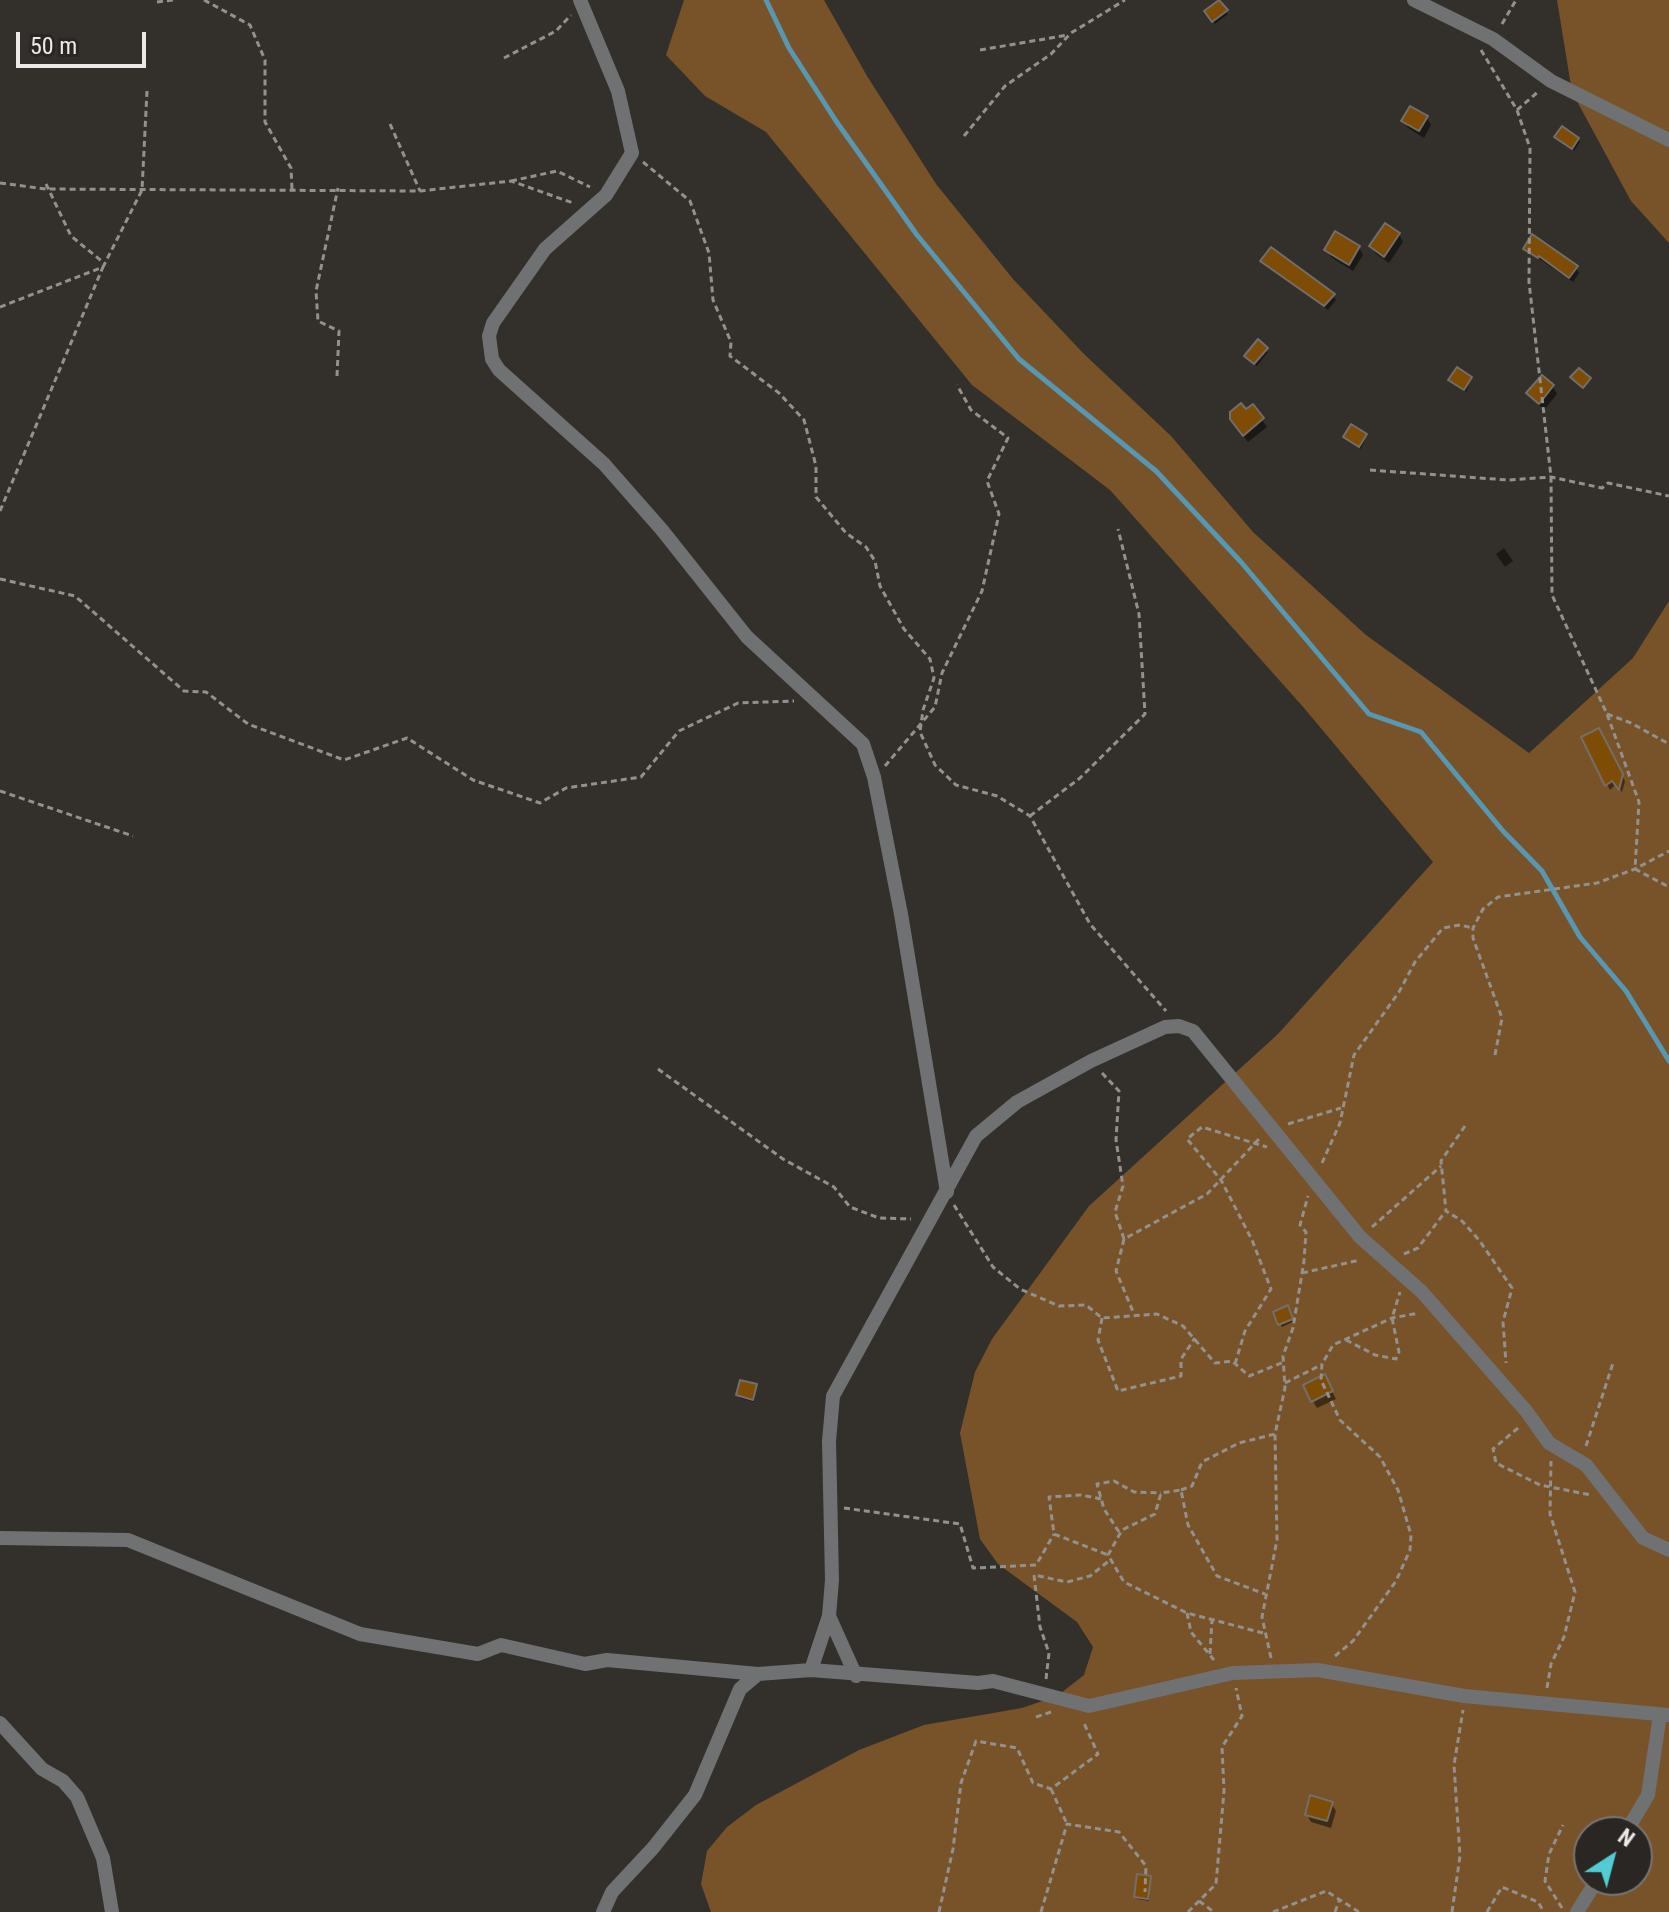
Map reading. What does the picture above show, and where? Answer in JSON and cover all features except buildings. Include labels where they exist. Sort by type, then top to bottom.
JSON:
[{"type":"street","points":[[1414,0],[1493,39],[1551,81],[1669,140]]},
{"type":"street","points":[[581,1],[618,91],[632,153],[606,195],[545,249],[493,323],[489,336],[492,359],[499,370],[604,464],[662,530],[747,637],[857,736],[868,754],[947,1192]]},
{"type":"street","points":[[811,1670],[829,1616],[832,1507],[829,1441],[833,1396],[976,1136],[996,1116],[1091,1061],[1165,1027],[1179,1026],[1193,1031],[1360,1237],[1418,1288],[1554,1447],[1581,1461],[1643,1538],[1669,1550]]},
{"type":"street","points":[[0,1538],[128,1540],[360,1634],[478,1654],[501,1645],[585,1664],[607,1660],[758,1674],[811,1670],[856,1676],[978,1683],[993,1681],[1055,1696],[1074,1704],[1103,1705],[1230,1673],[1318,1670],[1464,1696],[1665,1715],[1648,1795],[1636,1816]]},
{"type":"street","points":[[829,1616],[856,1676]]},
{"type":"street","points":[[603,1912],[612,1892],[653,1848],[695,1795],[740,1689],[758,1674]]},
{"type":"street","points":[[0,1723],[42,1769],[63,1781],[77,1797],[103,1858],[112,1912]]},
{"type":"path","points":[[157,2],[173,0]]},
{"type":"path","points":[[204,0],[250,25],[265,60],[265,122],[291,168],[292,189]]},
{"type":"path","points":[[964,136],[1005,86],[1051,54],[1068,35],[1125,0]]},
{"type":"path","points":[[1493,39],[1516,0]]},
{"type":"path","points":[[504,58],[556,31],[581,1]]},
{"type":"path","points":[[1476,32],[1476,43],[1517,110],[1530,148],[1529,282],[1551,477],[1552,595],[1607,714],[1639,802],[1635,869]]},
{"type":"path","points":[[980,50],[1068,35]]},
{"type":"path","points":[[1517,110],[1551,81]]},
{"type":"path","points":[[0,511],[104,265],[142,190],[147,91]]},
{"type":"path","points":[[390,124],[420,191]]},
{"type":"path","points":[[632,153],[690,201],[709,253],[713,300],[731,342],[730,356],[779,393],[804,420],[816,466],[816,497],[846,533],[866,547],[875,561],[880,586],[904,629],[930,659],[934,678],[921,723],[921,740],[946,777],[956,785],[997,796],[1030,816],[1090,924],[1179,1026]]},
{"type":"path","points":[[0,183],[142,190],[338,188],[420,191],[511,181],[557,171],[606,195]]},
{"type":"path","points":[[511,181],[577,205],[580,220]]},
{"type":"path","points":[[46,186],[71,236],[104,265]]},
{"type":"path","points":[[337,376],[339,331],[318,321],[316,291],[338,188]]},
{"type":"path","points":[[0,307],[104,265]]},
{"type":"path","points":[[874,777],[935,707],[942,673],[982,591],[999,514],[987,481],[1008,438],[971,410],[957,385]]},
{"type":"path","points":[[1370,470],[1508,480],[1551,477],[1602,488],[1608,483],[1669,496]]},
{"type":"path","points":[[1030,816],[1080,778],[1145,714],[1139,614],[1118,529]]},
{"type":"path","points":[[0,579],[75,596],[184,691],[206,692],[248,724],[344,760],[407,738],[473,780],[540,803],[566,788],[641,777],[679,731],[738,703],[802,701],[813,697]]},
{"type":"path","points":[[1607,714],[1669,744]]},
{"type":"path","points":[[0,791],[133,836]]},
{"type":"path","points":[[1495,1055],[1502,1018],[1478,955],[1473,928],[1483,909],[1498,897],[1597,883],[1635,869],[1669,851]]},
{"type":"path","points":[[1635,869],[1669,887]]},
{"type":"path","points":[[1275,1670],[1263,1633],[1265,1594],[1277,1540],[1275,1434],[1285,1383],[1284,1362],[1302,1273],[1306,1232],[1300,1225],[1340,1123],[1354,1055],[1399,992],[1415,962],[1443,928],[1460,925],[1473,928]]},
{"type":"path","points":[[1091,1061],[1119,1091],[1116,1140],[1123,1186],[1115,1212],[1124,1239],[1116,1271],[1134,1316]]},
{"type":"path","points":[[658,1069],[783,1159],[834,1187],[850,1207],[879,1218],[910,1220],[922,1211]]},
{"type":"path","points":[[1124,1239],[1207,1194],[1272,1130],[1341,1108]]},
{"type":"path","points":[[1465,1126],[1441,1161],[1446,1211],[1479,1240],[1512,1288],[1503,1322],[1509,1391]]},
{"type":"path","points":[[1235,1364],[1245,1331],[1271,1289],[1252,1240],[1221,1180],[1187,1139],[1202,1127],[1290,1153]]},
{"type":"path","points":[[1360,1237],[1441,1166]]},
{"type":"path","points":[[947,1192],[993,1267],[1020,1289],[1059,1306],[1086,1305],[1102,1318],[1157,1314],[1183,1326],[1215,1363],[1235,1364],[1249,1376],[1284,1362]]},
{"type":"path","points":[[1345,1340],[1375,1355],[1396,1359],[1399,1352],[1392,1318],[1400,1293],[1398,1256],[1418,1248],[1446,1211]]},
{"type":"path","points":[[1302,1273],[1330,1265],[1382,1258]]},
{"type":"path","points":[[1318,1670],[1353,1641],[1396,1581],[1410,1550],[1411,1535],[1398,1490],[1380,1457],[1340,1420],[1321,1380],[1322,1364],[1333,1345],[1392,1318],[1435,1309]]},
{"type":"path","points":[[1102,1318],[1098,1340],[1118,1391],[1181,1376],[1181,1359],[1195,1337]]},
{"type":"path","points":[[1581,1461],[1613,1363]]},
{"type":"path","points":[[1285,1383],[1322,1364]]},
{"type":"path","points":[[1527,1412],[1517,1429],[1493,1449],[1496,1463],[1548,1486],[1610,1496]]},
{"type":"path","points":[[1121,1533],[1111,1525],[1097,1484],[1114,1481],[1134,1492],[1181,1490],[1192,1486],[1202,1462],[1239,1443],[1275,1434]]},
{"type":"path","points":[[1545,1704],[1551,1664],[1564,1637],[1575,1592],[1550,1514],[1548,1486],[1554,1447]]},
{"type":"path","points":[[1181,1490],[1188,1525],[1217,1576],[1265,1594]]},
{"type":"path","points":[[1108,1555],[1121,1533],[1155,1514],[1161,1493]]},
{"type":"path","points":[[832,1507],[960,1524],[973,1568],[1036,1565],[1054,1534],[1049,1497],[1081,1495],[1101,1499]]},
{"type":"path","points":[[1054,1534],[1108,1555],[1124,1582],[1187,1613],[1263,1633]]},
{"type":"path","points":[[1034,1575],[1067,1582],[1090,1576],[1111,1560]]},
{"type":"path","points":[[1031,1565],[1040,1627],[1049,1653],[1046,1682],[1055,1696]]},
{"type":"path","points":[[1187,1613],[1191,1632],[1210,1656],[1230,1673],[1242,1716],[1222,1747],[1224,1791],[1216,1884],[1188,1912]]},
{"type":"path","points":[[1212,1619],[1210,1656],[1213,1677]]},
{"type":"path","points":[[1452,1912],[1460,1856],[1454,1765],[1464,1696]]},
{"type":"path","points":[[1036,1717],[1074,1704],[1098,1754],[1051,1789]]},
{"type":"path","points":[[939,1912],[953,1849],[961,1783],[976,1741],[1017,1748],[1033,1783],[1051,1789],[1067,1824],[1041,1912]]},
{"type":"path","points":[[1067,1824],[1119,1832],[1146,1866],[1145,1892]]},
{"type":"path","points":[[1563,1825],[1549,1854],[1545,1881],[1564,1912]]},
{"type":"path","points":[[1487,1912],[1502,1887],[1538,1902],[1544,1912]]},
{"type":"path","points":[[1273,1912],[1326,1891],[1359,1912]]},
{"type":"path","points":[[1335,1912],[1340,1900]]},
{"type":"path","points":[[1199,1901],[1214,1912]]},
{"type":"shaded area","points":[[684,0],[824,0],[867,76],[936,184],[1013,279],[1084,354],[1171,436],[1253,532],[1366,635],[1529,753],[1633,658],[1669,601],[1669,1912],[711,1912],[701,1884],[707,1851],[727,1827],[756,1805],[859,1750],[924,1725],[1022,1708],[1057,1696],[1084,1675],[1093,1647],[1077,1622],[998,1564],[980,1539],[960,1433],[975,1372],[992,1339],[1089,1206],[1278,1034],[1433,862],[1304,708],[1110,490],[972,385],[766,132],[705,96],[666,55]]},
{"type":"shaded area","points":[[1557,0],[1669,0],[1669,243],[1631,201],[1572,92]]},
{"type":"waterway","points":[[766,0],[789,48],[836,121],[917,235],[1019,359],[1156,471],[1241,562],[1369,714],[1421,732],[1503,831],[1542,871],[1580,937],[1626,991],[1669,1061]]}]
